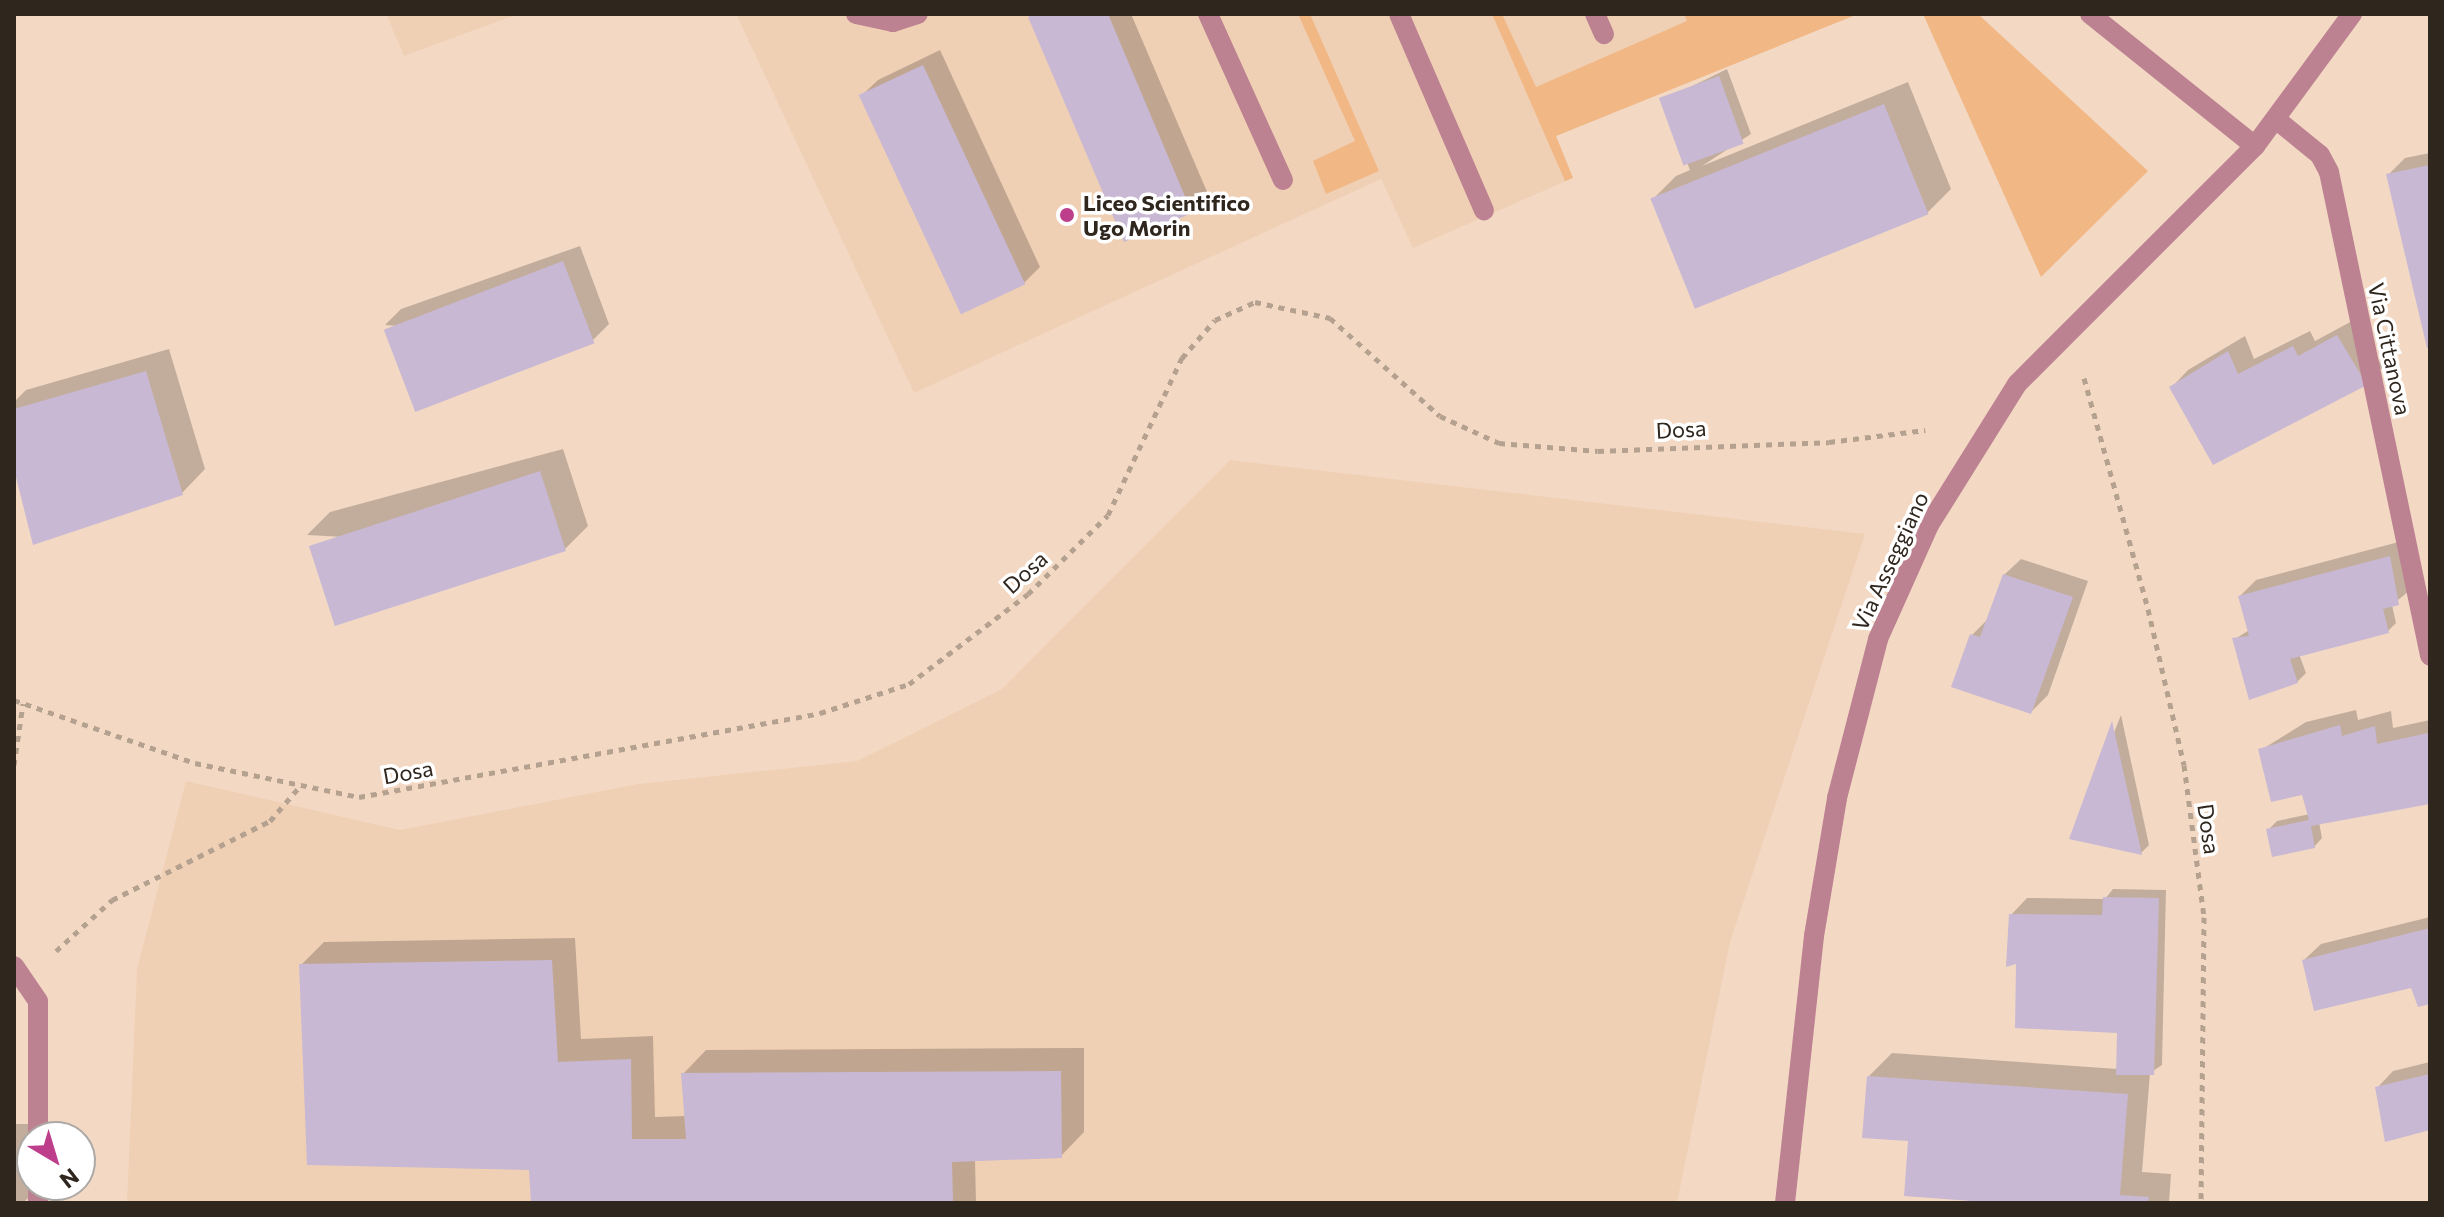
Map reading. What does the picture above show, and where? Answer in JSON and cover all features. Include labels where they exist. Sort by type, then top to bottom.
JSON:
[{"type":"street","points":[[856,14],[893,22],[918,14]]},
{"type":"street","points":[[1208,14],[1283,180]]},
{"type":"street","points":[[1399,14],[1484,210]]},
{"type":"street","points":[[1595,14],[1604,34]]},
{"type":"street","points":[[2090,14],[2255,146]]},
{"type":"street","name":"Via Asseggiano","points":[[1785,1203],[1814,936],[1837,798],[1878,639],[1929,525],[2017,384],[2255,146],[2352,14]]},
{"type":"street","name":"Via Cittanova","points":[[2277,120],[2320,155],[2329,172],[2430,656]]},
{"type":"street","points":[[18,970],[38,1001],[38,1121]]},
{"type":"path","name":"Dosa","points":[[14,700],[195,763],[359,797],[820,713],[909,684],[1028,594],[1108,515],[1182,358],[1215,320],[1255,302],[1330,318],[1440,416],[1499,443],[1598,451],[1829,442],[1925,430]]},
{"type":"path","name":"Dosa","points":[[2084,376],[2148,609],[2184,765],[2204,917],[2201,1203]]},
{"type":"path","points":[[14,765],[23,704]]},
{"type":"path","points":[[18,970],[55,952],[112,900],[270,821],[301,785]]},
{"type":"shaded area","points":[[386,14],[518,14],[404,56]]},
{"type":"shaded area","name":"Liceo Scientifico Ugo Morin","points":[[736,14],[1858,14],[1556,136],[1573,178],[1413,248],[1381,179],[914,393]]},
{"type":"shaded area","points":[[1298,14],[1310,14],[1379,171],[1326,194],[1313,161],[1355,141]]},
{"type":"shaded area","points":[[1492,14],[1502,14],[1536,87],[1687,21],[1684,14],[1858,14],[1556,136],[1573,178],[1565,181]]},
{"type":"shaded area","points":[[1923,14],[1978,14],[2148,171],[2041,277]]},
{"type":"shaded area","points":[[1230,460],[1865,534],[1730,942],[1677,1203],[127,1203],[137,969],[186,781],[400,830],[638,784],[857,761],[1002,689]]},
{"type":"building","points":[[1035,14],[1108,14],[1192,213],[1124,242],[1028,17]]},
{"type":"building","points":[[923,65],[1025,284],[961,314],[859,95]]},
{"type":"building","points":[[1719,76],[1744,144],[1683,166],[1659,98]]},
{"type":"building","points":[[1884,104],[1929,214],[1695,309],[1650,198]]},
{"type":"building","points":[[2430,165],[2430,347],[2427,348],[2386,174]]},
{"type":"building","points":[[563,261],[595,343],[415,412],[384,330]]},
{"type":"building","points":[[2337,335],[2367,385],[2213,465],[2169,387],[2228,351],[2238,374],[2293,346],[2298,356]]},
{"type":"building","points":[[146,371],[183,495],[33,545],[14,469],[14,409]]},
{"type":"building","points":[[540,471],[566,551],[335,626],[309,546]]},
{"type":"building","points":[[2390,556],[2399,605],[2383,609],[2389,633],[2290,659],[2298,683],[2249,700],[2232,638],[2249,636],[2238,596]]},
{"type":"building","points":[[2003,574],[2073,597],[2031,714],[1951,687],[1970,634],[1980,637]]},
{"type":"building","points":[[2112,721],[2142,855],[2069,839]]},
{"type":"building","points":[[2340,725],[2342,736],[2375,726],[2377,744],[2428,733],[2430,804],[2311,826],[2315,848],[2272,857],[2266,829],[2309,820],[2302,795],[2271,802],[2258,749]]},
{"type":"building","points":[[2103,897],[2159,898],[2154,1075],[2116,1075],[2117,1033],[2015,1028],[2016,964],[2006,967],[2009,914],[2102,915]]},
{"type":"building","points":[[2430,928],[2430,1004],[2418,1007],[2411,988],[2314,1011],[2302,960]]},
{"type":"building","points":[[552,960],[558,1062],[631,1059],[632,1139],[686,1139],[681,1073],[1061,1071],[1062,1158],[952,1162],[953,1203],[531,1203],[529,1170],[307,1165],[299,964]]},
{"type":"building","points":[[2430,1074],[2430,1130],[2385,1142],[2375,1087]]},
{"type":"building","points":[[1867,1076],[2128,1094],[2120,1195],[2149,1197],[2148,1203],[1998,1203],[1904,1196],[1908,1141],[1862,1138]]},
{"type":"place","name":"Liceo Scientifico Ugo Morin","points":[[1067,215]]}]
